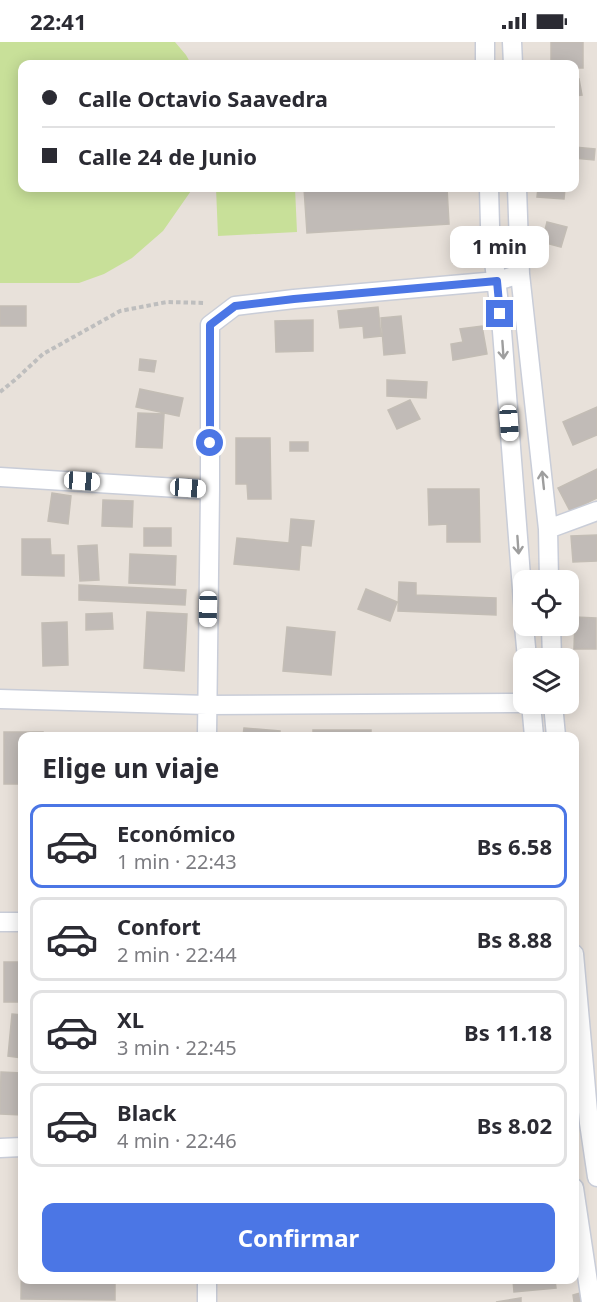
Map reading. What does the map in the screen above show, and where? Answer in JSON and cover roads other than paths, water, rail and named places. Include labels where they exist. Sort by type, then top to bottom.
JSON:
[{"type":"street","points":[[485,42],[485,60]]},
{"type":"street","points":[[512,42],[513,60]]},
{"type":"street","points":[[489,192],[490,226],[502,331],[521,570]]},
{"type":"street","points":[[517,192],[520,273],[548,529],[549,570]]},
{"type":"street","points":[[207,732],[210,325],[235,306],[497,281],[520,273]]},
{"type":"street","points":[[0,477],[210,490]]},
{"type":"street","points":[[548,529],[597,511]]},
{"type":"street","points":[[0,699],[207,705],[513,703]]},
{"type":"street","points":[[532,714],[534,732]]},
{"type":"street","points":[[554,714],[556,732]]},
{"type":"street","points":[[0,922],[18,922]]},
{"type":"street","points":[[579,1019],[587,1124],[597,1177]]},
{"type":"street","points":[[0,1148],[18,1148]]},
{"type":"street","points":[[579,1222],[591,1302]]},
{"type":"street","points":[[207,1284],[207,1302]]}]
